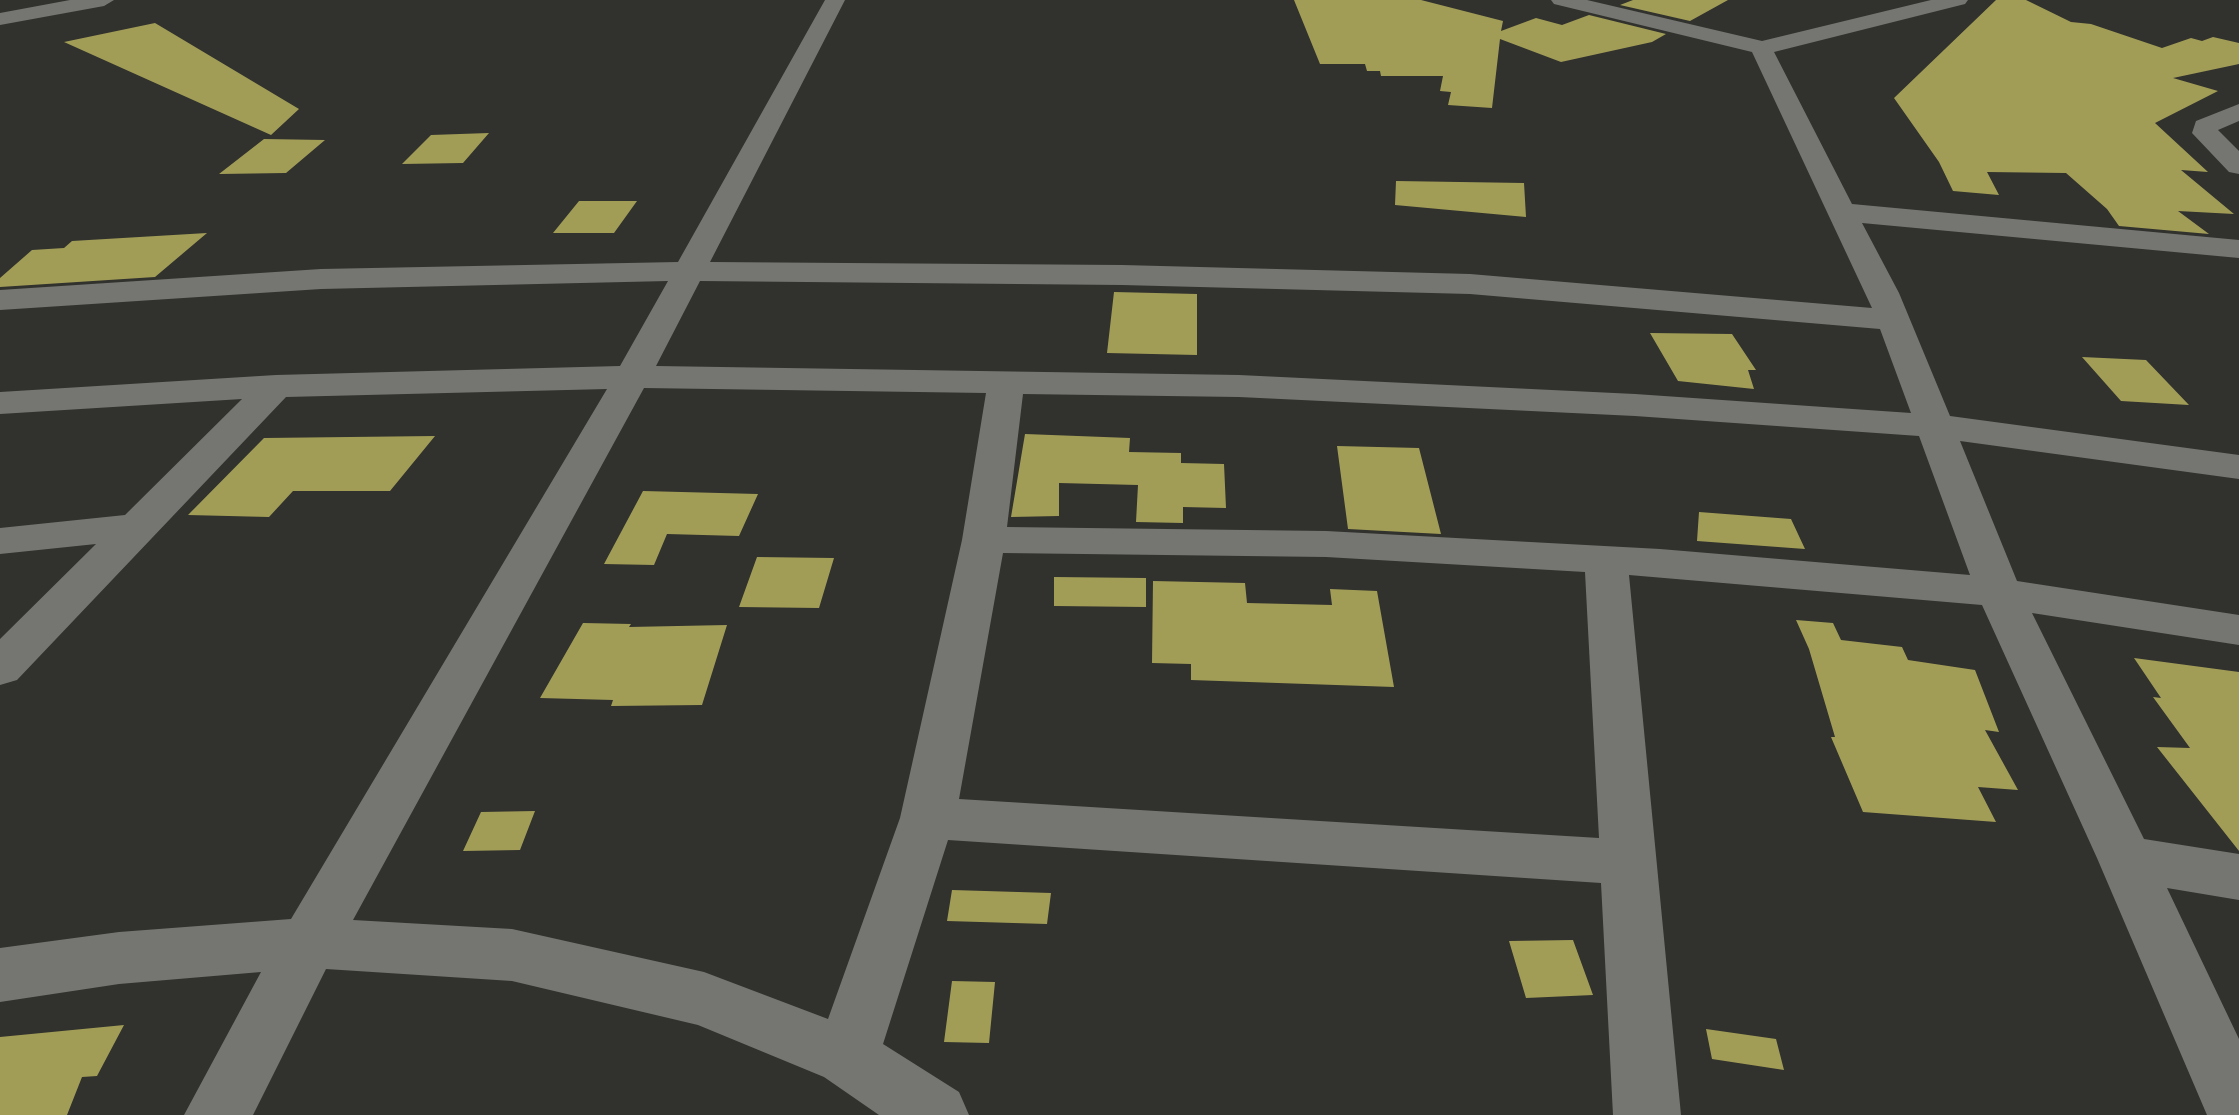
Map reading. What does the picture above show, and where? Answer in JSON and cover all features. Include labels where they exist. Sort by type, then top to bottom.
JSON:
[{"type":"street","points":[[0,19],[104,0]]},
{"type":"street","points":[[218,1115],[309,943],[632,377],[835,0]]},
{"type":"street","points":[[1561,0],[1763,48],[1958,0]]},
{"type":"street","points":[[1763,48],[1763,58],[1894,320],[1999,592],[2125,858],[2239,1112]]},
{"type":"street","points":[[2239,112],[2205,126],[2205,133],[2239,166]]},
{"type":"street","points":[[1840,212],[2239,249]]},
{"type":"street","points":[[0,300],[321,279],[689,271],[1122,275],[1470,284],[1894,320]]},
{"type":"street","points":[[0,403],[276,386],[632,377],[1239,386],[1635,405],[1936,426],[2239,467]]},
{"type":"street","points":[[847,1056],[928,818],[984,540],[1006,383]]},
{"type":"street","points":[[0,668],[276,386]]},
{"type":"street","points":[[0,541],[137,527]]},
{"type":"street","points":[[984,540],[1326,544],[1606,561],[1999,592],[2239,630]]},
{"type":"street","points":[[1606,561],[1647,1115]]},
{"type":"street","points":[[928,818],[1627,862]]},
{"type":"street","points":[[2125,858],[2239,877]]},
{"type":"street","points":[[0,975],[119,958],[309,943],[512,955],[704,999],[847,1056],[935,1115]]},
{"type":"building","points":[[1294,0],[1421,0],[1503,21],[1501,31],[1536,18],[1562,25],[1589,15],[1666,34],[1652,42],[1561,62],[1500,39],[1492,108],[1448,105],[1451,92],[1440,91],[1443,76],[1381,76],[1380,71],[1367,71],[1365,64],[1320,64]]},
{"type":"building","points":[[1633,0],[1728,0],[1690,21],[1620,5]]},
{"type":"building","points":[[1996,0],[2026,0],[2071,22],[2091,24],[2162,48],[2191,38],[2202,41],[2213,37],[2239,43],[2239,64],[2173,78],[2218,91],[2155,123],[2208,172],[2181,170],[2234,214],[2178,211],[2209,234],[2119,226],[2107,209],[2066,173],[1987,172],[1999,195],[1953,191],[1939,162],[1894,98]]},
{"type":"building","points":[[155,23],[299,109],[271,135],[64,42]]},
{"type":"building","points":[[489,133],[463,163],[402,164],[431,135]]},
{"type":"building","points":[[264,139],[325,140],[286,173],[219,174]]},
{"type":"building","points":[[1396,181],[1524,183],[1526,217],[1395,205]]},
{"type":"building","points":[[579,201],[637,201],[614,233],[553,233]]},
{"type":"building","points":[[207,233],[155,277],[0,287],[0,278],[32,250],[64,248],[72,241]]},
{"type":"building","points":[[1114,292],[1197,294],[1197,355],[1107,353]]},
{"type":"building","points":[[1650,333],[1732,334],[1756,370],[1748,370],[1754,389],[1678,381]]},
{"type":"building","points":[[2082,357],[2146,360],[2189,405],[2121,401]]},
{"type":"building","points":[[1025,434],[1130,438],[1129,452],[1181,453],[1181,463],[1224,464],[1226,508],[1183,507],[1183,523],[1136,522],[1138,485],[1059,483],[1059,516],[1011,517]]},
{"type":"building","points":[[435,436],[390,491],[293,491],[269,517],[188,515],[264,438]]},
{"type":"building","points":[[1337,446],[1419,448],[1441,534],[1348,529]]},
{"type":"building","points":[[643,491],[758,494],[739,536],[667,534],[654,565],[604,564]]},
{"type":"building","points":[[1699,512],[1791,519],[1805,549],[1697,541]]},
{"type":"building","points":[[757,557],[834,558],[819,608],[739,607]]},
{"type":"building","points":[[1054,577],[1146,578],[1146,607],[1054,606]]},
{"type":"building","points":[[1153,581],[1245,583],[1247,603],[1332,605],[1330,589],[1377,591],[1394,687],[1191,680],[1191,664],[1152,663]]},
{"type":"building","points":[[1796,620],[1833,623],[1841,640],[1902,647],[1908,660],[1975,670],[1999,732],[1985,730],[2018,790],[1978,787],[1996,822],[1863,812],[1831,737],[1835,737],[1809,649]]},
{"type":"building","points":[[583,623],[631,624],[629,627],[727,625],[702,705],[611,706],[613,700],[540,698]]},
{"type":"building","points":[[2134,658],[2239,672],[2239,851],[2157,747],[2190,748],[2153,697],[2161,698]]},
{"type":"building","points":[[535,811],[520,850],[463,851],[481,812]]},
{"type":"building","points":[[952,890],[1051,893],[1047,924],[947,921]]},
{"type":"building","points":[[1573,940],[1593,995],[1526,998],[1509,941]]},
{"type":"building","points":[[952,981],[995,982],[989,1043],[944,1042]]},
{"type":"building","points":[[124,1025],[97,1076],[82,1077],[67,1115],[0,1115],[0,1037]]},
{"type":"building","points":[[1706,1029],[1776,1039],[1784,1070],[1712,1059]]}]
